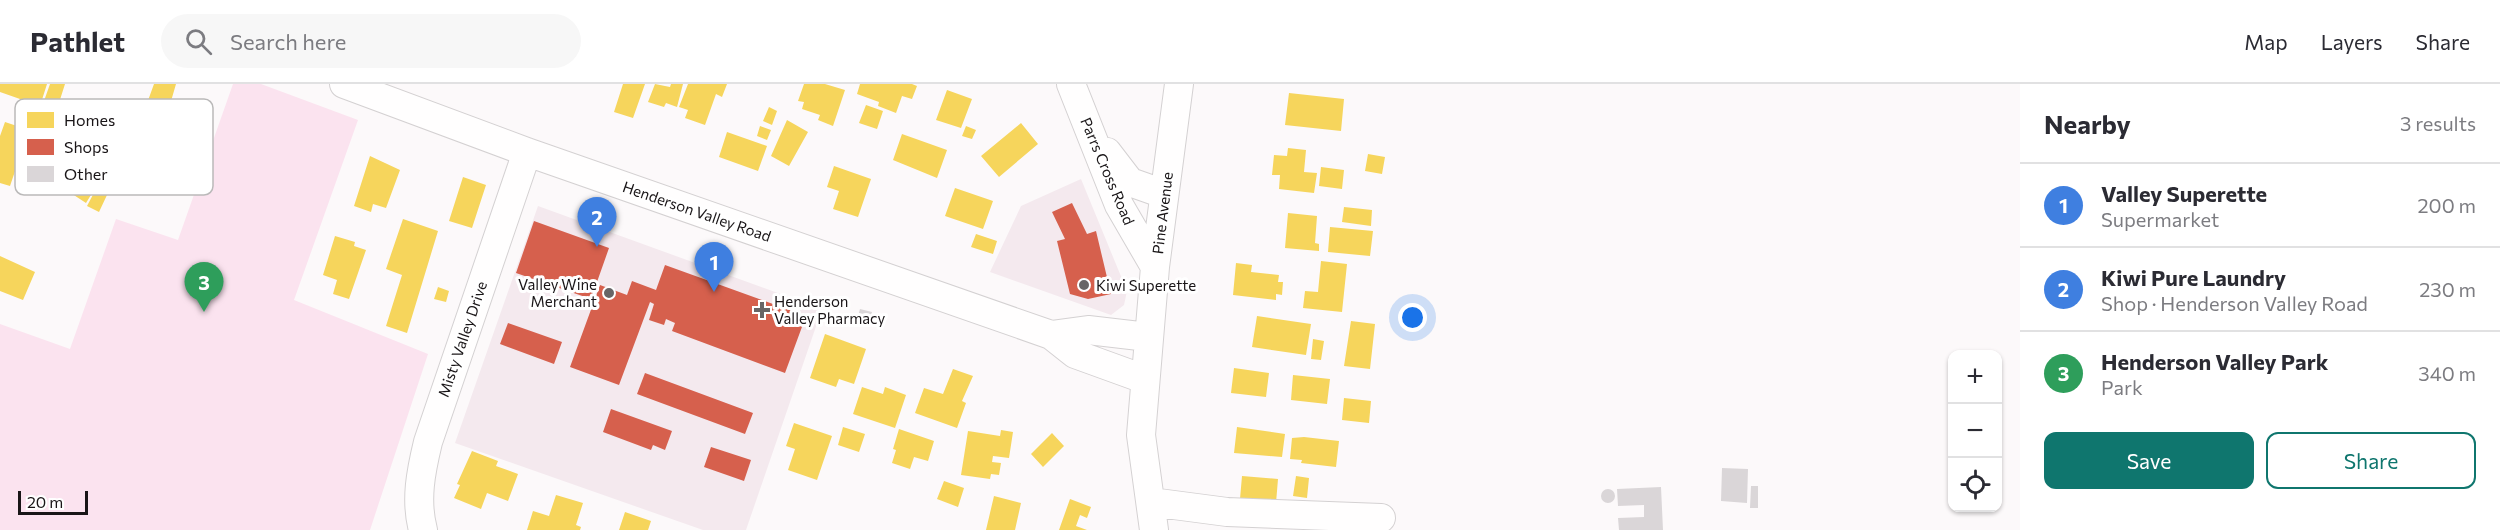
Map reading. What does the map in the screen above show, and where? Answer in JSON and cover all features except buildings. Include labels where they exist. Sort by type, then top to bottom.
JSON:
[{"type":"street","name":"Henderson Valley Road","points":[[344,84],[527,152],[1051,334],[1076,354],[1144,379]]},
{"type":"street","name":"Pine Avenue","points":[[1144,379],[1155,267],[1179,84]]},
{"type":"street","name":"Parrs Cross Road","points":[[1076,95],[1108,154],[1130,182],[1164,194]]},
{"type":"street","name":"Parrs Cross Road","points":[[1076,95],[1119,205],[1155,267]]},
{"type":"street","name":"Misty Valley Drive","points":[[423,530],[419,517],[420,478],[428,442],[527,152]]},
{"type":"street","name":"Henderson Valley Road","points":[[1051,334],[1088,330],[1148,338]]},
{"type":"street","points":[[1144,379],[1141,435],[1154,530]]},
{"type":"street","points":[[1151,502],[1227,512],[1381,518]]},
{"type":"shaded area","points":[[233,84],[261,84],[358,120],[294,300],[428,354],[370,530],[0,530],[0,324],[70,349],[116,219],[178,240],[194,195],[213,195],[213,141]]},
{"type":"shaded area","points":[[1081,179],[1127,291],[1124,305],[1111,315],[990,272],[1021,206]]},
{"type":"shaded area","points":[[538,206],[822,309],[746,530],[703,530],[455,443]]},
{"type":"place","name":"Kiwi Pure Laundry","points":[[597,247]]},
{"type":"place","name":"Kiwi Superette","points":[[1084,285]]},
{"type":"place","name":"Valley Superette","points":[[714,292]]},
{"type":"place","name":"Valley Wine Merchant","points":[[609,293]]},
{"type":"place","name":"Henderson Valley Pharmacy","points":[[762,310]]},
{"type":"place","name":"Henderson Valley Park","points":[[204,312]]}]
